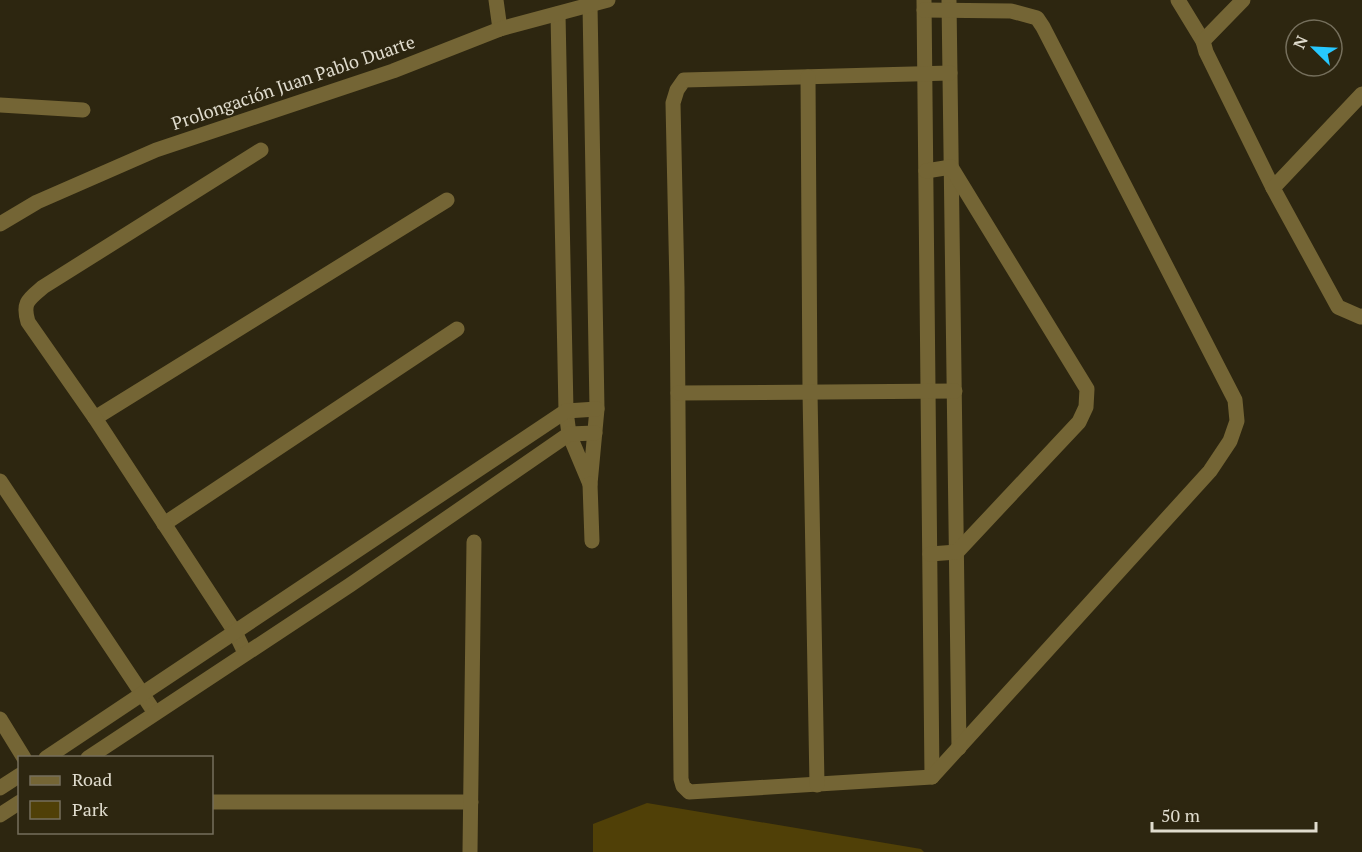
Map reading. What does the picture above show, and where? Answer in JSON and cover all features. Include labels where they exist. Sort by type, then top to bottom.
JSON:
[{"type":"street","points":[[496,0],[500,29]]},
{"type":"street","name":"Prolongación Juan Pablo Duarte","points":[[0,224],[37,202],[156,150],[393,71],[500,29],[609,0]]},
{"type":"street","points":[[1178,0],[1203,41],[1206,52],[1273,188],[1338,307],[1362,316]]},
{"type":"street","points":[[1203,41],[1243,0]]},
{"type":"street","points":[[590,5],[597,409],[590,484],[592,542]]},
{"type":"street","points":[[932,777],[930,554],[925,74],[924,5],[1011,11],[1037,18],[1044,27],[1234,400],[1237,421],[1230,441],[1210,471],[932,777],[689,792],[683,786],[681,779],[673,103],[684,80],[925,74],[950,73]]},
{"type":"street","points":[[949,5],[959,748]]},
{"type":"street","points":[[558,14],[566,411],[569,434],[590,484]]},
{"type":"street","points":[[808,77],[810,392],[817,785]]},
{"type":"street","points":[[1273,188],[1362,94]]},
{"type":"street","points":[[0,105],[82,110]]},
{"type":"street","points":[[245,653],[235,632],[95,418],[28,322],[25,310],[28,300],[44,286],[261,150]]},
{"type":"street","points":[[926,171],[951,168]]},
{"type":"street","points":[[930,554],[957,552],[1079,422],[1086,407],[1087,389],[951,168]]},
{"type":"street","points":[[95,418],[447,200]]},
{"type":"street","points":[[164,524],[457,329]]},
{"type":"street","points":[[678,393],[955,391]]},
{"type":"street","points":[[49,756],[566,411],[597,409]]},
{"type":"street","points":[[91,756],[350,585],[569,434],[595,433]]},
{"type":"street","points":[[0,481],[154,713]]},
{"type":"street","points":[[470,852],[474,542]]},
{"type":"street","points":[[0,719],[23,756]]},
{"type":"street","points":[[0,788],[18,776]]},
{"type":"street","points":[[213,802],[471,802]]},
{"type":"street","points":[[0,815],[18,803]]},
{"type":"green space","points":[[647,803],[921,849],[924,852],[593,852],[593,824]]}]
